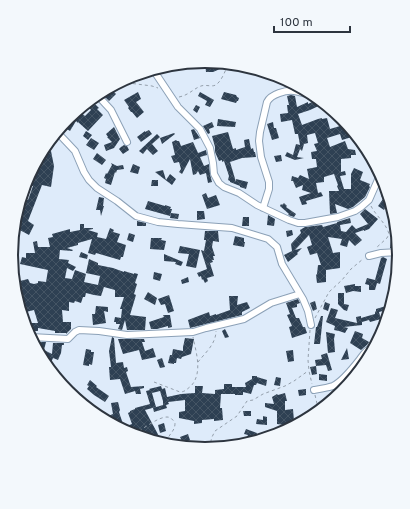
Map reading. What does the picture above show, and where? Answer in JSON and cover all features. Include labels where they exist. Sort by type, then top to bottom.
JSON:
[{"type":"street","points":[[156,74],[178,106],[200,129],[210,148],[214,174],[219,183],[263,208],[298,223],[326,219],[351,213],[361,207],[369,200],[377,181]]},
{"type":"street","points":[[263,208],[269,189],[269,182],[261,157],[259,141],[267,102],[271,97],[284,92],[296,92]]},
{"type":"street","points":[[101,99],[111,110],[127,142]]},
{"type":"street","points":[[61,136],[75,151],[89,180],[97,188],[136,216],[158,222],[232,228],[268,239],[277,247],[282,264],[303,299],[308,311],[311,325]]},
{"type":"street","points":[[369,256],[392,253]]},
{"type":"street","points":[[37,338],[68,340],[75,332],[79,330],[127,335],[193,332],[244,319],[271,304],[300,294]]},
{"type":"street","points":[[314,390],[323,389],[337,383],[355,365]]},
{"type":"path","points":[[177,97],[185,95],[202,86],[213,86],[217,84],[226,69]]},
{"type":"path","points":[[130,83],[152,86],[168,93]]},
{"type":"path","points":[[317,404],[309,371],[308,360],[311,325],[329,292],[351,269],[372,254],[389,234],[375,213],[369,200]]},
{"type":"path","points":[[198,363],[214,342],[216,334],[215,326]]},
{"type":"path","points":[[154,382],[180,392],[184,392],[193,383],[196,378],[198,363],[193,332]]},
{"type":"path","points":[[211,442],[215,431],[236,416],[240,412],[245,402],[285,386],[309,371]]},
{"type":"path","points":[[141,430],[161,418],[168,417],[176,422],[175,428],[167,438]]},
{"type":"building","points":[[206,68],[221,68],[213,72],[206,72]]},
{"type":"building","points":[[114,92],[116,94],[109,101],[105,97]]},
{"type":"building","points":[[138,92],[141,99],[136,102],[144,112],[137,118],[128,108],[129,107],[124,100]]},
{"type":"building","points":[[200,92],[214,100],[210,107],[205,105],[207,101],[198,96]]},
{"type":"building","points":[[224,92],[236,95],[239,98],[238,101],[236,103],[221,99]]},
{"type":"building","points":[[287,96],[295,96],[297,107],[313,102],[319,106],[298,114],[302,125],[318,119],[327,118],[330,129],[340,126],[339,124],[350,137],[342,140],[340,134],[327,138],[330,147],[345,141],[348,149],[355,150],[356,155],[351,155],[351,158],[341,159],[341,172],[345,171],[346,175],[340,176],[344,189],[351,189],[351,174],[354,168],[363,172],[360,180],[370,184],[365,197],[353,207],[348,209],[335,204],[337,213],[330,214],[329,191],[339,191],[334,174],[324,177],[324,182],[316,183],[318,193],[321,192],[323,196],[306,201],[307,204],[302,205],[299,197],[311,193],[302,190],[303,185],[296,188],[293,181],[291,181],[292,176],[298,178],[300,175],[309,179],[307,169],[317,167],[316,159],[312,159],[311,152],[317,151],[314,144],[318,143],[315,133],[307,135],[308,143],[304,144],[302,151],[300,149],[297,157],[304,158],[295,160],[285,156],[287,152],[293,155],[296,144],[300,145],[298,134],[295,134],[292,120],[281,122],[280,114],[288,113],[287,105],[289,105]]},
{"type":"building","points":[[95,104],[99,108],[97,109],[103,115],[88,131],[76,121],[70,131],[66,129],[82,114],[85,116],[91,110],[89,108]]},
{"type":"building","points":[[196,105],[200,107],[197,113],[193,110]]},
{"type":"building","points":[[218,119],[236,122],[235,127],[217,126]]},
{"type":"building","points":[[212,122],[214,127],[209,129],[210,133],[208,134],[203,126]]},
{"type":"building","points":[[273,122],[279,138],[272,140],[267,124]]},
{"type":"building","points":[[114,127],[120,139],[114,148],[106,151],[104,145],[112,142],[106,134]]},
{"type":"building","points":[[194,129],[200,138],[194,140],[191,130]]},
{"type":"building","points":[[149,130],[152,134],[141,142],[137,137]]},
{"type":"building","points":[[86,131],[92,135],[88,140],[83,136]]},
{"type":"building","points":[[228,132],[233,149],[236,148],[236,150],[245,147],[244,140],[249,139],[251,149],[253,148],[255,152],[256,157],[242,158],[230,162],[236,182],[236,179],[248,182],[246,189],[228,180],[229,176],[224,161],[219,161],[215,152],[212,136]]},
{"type":"building","points":[[174,133],[175,134],[162,144],[160,138]]},
{"type":"building","points":[[157,134],[160,137],[152,144],[158,151],[153,155],[147,149],[143,154],[139,151]]},
{"type":"building","points":[[91,138],[99,143],[94,150],[86,145]]},
{"type":"building","points":[[176,140],[179,141],[181,146],[193,142],[198,153],[206,150],[207,155],[200,157],[204,166],[209,164],[212,182],[208,183],[206,173],[200,175],[198,171],[193,175],[190,159],[182,174],[179,172],[181,169],[179,162],[174,163],[171,156],[175,155],[172,142]]},
{"type":"building","points":[[124,145],[127,146],[129,150],[123,154],[119,149]]},
{"type":"building","points":[[51,151],[54,166],[51,187],[42,185],[28,221],[34,225],[29,235],[20,230],[24,206],[26,199],[28,200],[33,186],[31,186],[37,172]]},
{"type":"building","points":[[97,153],[106,160],[102,165],[93,159]]},
{"type":"building","points":[[281,155],[282,161],[276,162],[274,156]]},
{"type":"building","points":[[111,163],[117,166],[123,165],[124,169],[117,170],[116,173],[115,172],[111,185],[105,183],[106,179],[104,178],[112,165]]},
{"type":"building","points":[[133,164],[140,167],[138,174],[130,172]]},
{"type":"building","points":[[163,170],[166,180],[170,174],[176,179],[172,185],[155,172]]},
{"type":"building","points":[[152,180],[158,180],[158,186],[151,186]]},
{"type":"building","points":[[206,193],[208,198],[216,195],[220,205],[207,209],[202,195]]},
{"type":"building","points":[[99,197],[104,198],[104,206],[101,216],[100,210],[96,210]]},
{"type":"building","points":[[384,199],[386,207],[384,210],[378,206]]},
{"type":"building","points":[[148,201],[171,207],[170,209],[172,209],[170,216],[145,209]]},
{"type":"building","points":[[284,203],[287,206],[286,207],[296,214],[294,217],[288,215],[289,214],[280,206]]},
{"type":"building","points":[[365,209],[378,219],[369,229],[355,233],[362,240],[355,246],[349,240],[347,247],[340,245],[342,239],[328,237],[333,253],[340,252],[340,268],[326,270],[326,282],[317,283],[316,275],[318,265],[321,265],[317,253],[310,255],[307,247],[312,245],[309,235],[295,250],[302,248],[297,253],[298,254],[288,262],[284,255],[292,251],[291,244],[301,233],[300,230],[305,227],[322,225],[323,227],[350,218],[351,223],[340,225],[341,231],[346,232],[352,225],[356,229],[368,224],[360,214]]},
{"type":"building","points":[[197,211],[204,211],[205,219],[197,220]]},
{"type":"building","points":[[171,213],[179,214],[178,219],[170,218]]},
{"type":"building","points":[[268,215],[275,219],[274,226],[267,225]]},
{"type":"building","points":[[243,217],[249,217],[249,226],[242,226]]},
{"type":"building","points":[[137,221],[146,223],[146,226],[137,226]]},
{"type":"building","points":[[80,224],[84,224],[84,228],[93,228],[88,230],[98,233],[97,237],[106,239],[110,228],[114,230],[113,232],[120,234],[117,242],[126,245],[123,257],[121,257],[120,260],[96,253],[95,255],[88,253],[92,239],[78,243],[78,245],[67,248],[73,250],[72,251],[60,250],[59,259],[69,260],[68,263],[76,267],[73,271],[67,268],[65,278],[72,279],[75,270],[86,274],[84,282],[98,285],[100,276],[86,273],[89,259],[98,263],[98,265],[138,274],[135,283],[137,284],[134,294],[136,295],[130,315],[146,317],[145,330],[127,330],[125,320],[122,330],[118,329],[120,324],[116,324],[116,322],[114,322],[115,317],[121,318],[122,309],[120,309],[124,297],[115,297],[115,290],[104,287],[101,296],[86,293],[81,303],[75,301],[74,303],[69,302],[69,311],[62,310],[63,322],[71,322],[71,329],[66,334],[55,333],[55,331],[38,328],[38,331],[34,331],[31,323],[38,323],[34,310],[27,312],[20,281],[28,279],[30,283],[34,284],[38,283],[38,281],[46,282],[48,270],[20,264],[22,257],[26,258],[26,253],[35,253],[33,242],[37,241],[38,247],[50,247],[48,238],[53,237],[52,234],[70,229],[70,232],[80,230]]},
{"type":"building","points":[[292,230],[293,235],[287,237],[286,231]]},
{"type":"building","points":[[205,231],[218,231],[219,242],[213,241],[212,247],[215,256],[213,256],[213,262],[210,263],[214,276],[207,278],[208,281],[205,283],[201,276],[199,277],[197,273],[207,269],[201,250],[204,251],[206,240],[204,240]]},
{"type":"building","points":[[129,233],[135,235],[133,242],[127,240]]},
{"type":"building","points":[[235,236],[244,238],[244,247],[233,245]]},
{"type":"building","points":[[151,238],[162,238],[161,240],[166,241],[164,250],[150,249]]},
{"type":"building","points":[[391,240],[392,248],[390,248]]},
{"type":"building","points":[[180,246],[200,250],[196,268],[186,266],[189,254],[178,253]]},
{"type":"building","points":[[81,252],[88,255],[87,259],[79,257]]},
{"type":"building","points":[[164,254],[183,262],[181,266],[175,264],[176,262],[164,261]]},
{"type":"building","points":[[383,257],[387,259],[380,284],[377,283],[375,290],[369,290],[369,285],[365,284],[367,278],[375,280],[381,258]]},
{"type":"building","points":[[154,272],[162,274],[160,281],[153,279]]},
{"type":"building","points":[[188,277],[189,282],[182,284],[181,280]]},
{"type":"building","points":[[355,284],[355,286],[361,286],[361,292],[353,291],[346,293],[344,286]]},
{"type":"building","points":[[148,292],[157,298],[155,305],[144,299]]},
{"type":"building","points":[[338,293],[344,293],[344,304],[349,305],[347,311],[338,304]]},
{"type":"building","points":[[169,295],[174,311],[168,313],[165,304],[161,305],[158,299]]},
{"type":"building","points":[[229,296],[238,296],[237,305],[247,302],[250,308],[242,312],[242,315],[190,328],[188,320],[209,312],[210,316],[230,310]]},
{"type":"building","points":[[298,299],[300,303],[297,304],[297,307],[292,308],[296,318],[299,318],[307,333],[292,338],[289,327],[292,326],[287,315],[290,314],[286,303]]},
{"type":"building","points":[[315,301],[317,309],[313,311],[310,303]]},
{"type":"building","points":[[325,302],[330,304],[328,311],[323,309]]},
{"type":"building","points":[[96,306],[108,307],[108,312],[104,311],[106,323],[93,325],[92,314],[95,314]]},
{"type":"building","points":[[385,306],[383,311],[379,312],[380,319],[370,322],[369,320],[362,322],[362,325],[344,327],[348,328],[345,333],[334,330],[335,326],[326,322],[331,308],[338,310],[335,318],[357,323],[356,317],[361,316],[361,318],[375,314],[376,309]]},
{"type":"building","points":[[163,315],[170,315],[172,327],[168,328],[168,326],[151,329],[149,322],[164,317]]},
{"type":"building","points":[[321,316],[323,316],[320,344],[314,344],[316,327]]},
{"type":"building","points":[[225,329],[229,337],[225,338],[222,331]]},
{"type":"building","points":[[355,331],[363,334],[362,338],[369,342],[361,350],[350,343]]},
{"type":"building","points":[[326,332],[335,334],[335,352],[328,353]]},
{"type":"building","points":[[112,337],[114,338],[116,363],[123,362],[124,368],[127,367],[128,371],[126,372],[131,387],[144,386],[144,388],[140,389],[141,394],[136,394],[135,391],[125,394],[120,379],[110,380],[109,367],[111,367],[109,351]]},
{"type":"building","points":[[185,338],[194,339],[191,354],[182,357],[181,359],[177,358],[176,363],[174,364],[168,363],[173,349],[183,351]]},
{"type":"building","points":[[118,339],[144,339],[145,342],[142,342],[145,351],[153,348],[156,357],[142,360],[139,350],[123,354]]},
{"type":"building","points":[[40,342],[46,342],[44,350]]},
{"type":"building","points":[[53,343],[64,343],[64,345],[62,345],[58,360],[53,358],[52,361],[45,350],[52,354]]},
{"type":"building","points":[[347,348],[349,359],[341,360]]},
{"type":"building","points":[[86,349],[94,352],[92,365],[89,364],[89,366],[83,365]]},
{"type":"building","points":[[293,350],[294,361],[288,362],[286,351]]},
{"type":"building","points":[[327,353],[332,370],[328,371],[326,365],[316,366],[315,360],[322,359],[321,355]]},
{"type":"building","points":[[162,358],[165,367],[160,368],[157,360]]},
{"type":"building","points":[[316,366],[317,374],[312,375],[310,367]]},
{"type":"building","points":[[319,374],[327,375],[327,381],[319,380]]},
{"type":"building","points":[[252,376],[257,376],[267,380],[266,386],[257,383],[254,385],[251,394],[243,392],[243,395],[221,394],[220,408],[222,408],[223,420],[202,420],[202,423],[194,424],[194,421],[179,418],[179,412],[185,411],[185,400],[168,402],[169,404],[166,405],[167,408],[154,412],[153,408],[163,405],[160,391],[152,393],[156,407],[145,410],[159,435],[145,432],[129,425],[132,424],[128,413],[135,408],[150,404],[146,391],[150,390],[149,389],[161,386],[162,389],[165,388],[167,397],[195,393],[195,386],[203,386],[202,393],[215,394],[215,390],[224,389],[224,384],[232,384],[232,387],[246,387],[245,383],[252,379]]},
{"type":"building","points":[[276,377],[281,378],[280,386],[274,385]]},
{"type":"building","points":[[90,380],[97,386],[96,387],[109,396],[105,402],[87,389],[89,386],[87,385]]},
{"type":"building","points":[[306,389],[306,395],[299,396],[298,390]]},
{"type":"building","points":[[285,393],[287,401],[285,401],[285,410],[293,409],[294,419],[282,425],[277,424],[277,411],[265,407],[265,403],[274,404],[272,397],[277,394]]},
{"type":"building","points":[[118,402],[122,422],[110,415],[113,414],[111,403]]},
{"type":"building","points":[[243,411],[251,411],[251,416],[244,416]]},
{"type":"building","points":[[263,416],[267,417],[267,425],[256,424],[257,419],[263,420]]},
{"type":"building","points":[[164,423],[166,431],[160,433],[158,425]]},
{"type":"building","points":[[246,429],[257,433],[247,436],[248,435],[244,434]]},
{"type":"building","points":[[188,434],[190,440],[182,440],[180,437]]}]
